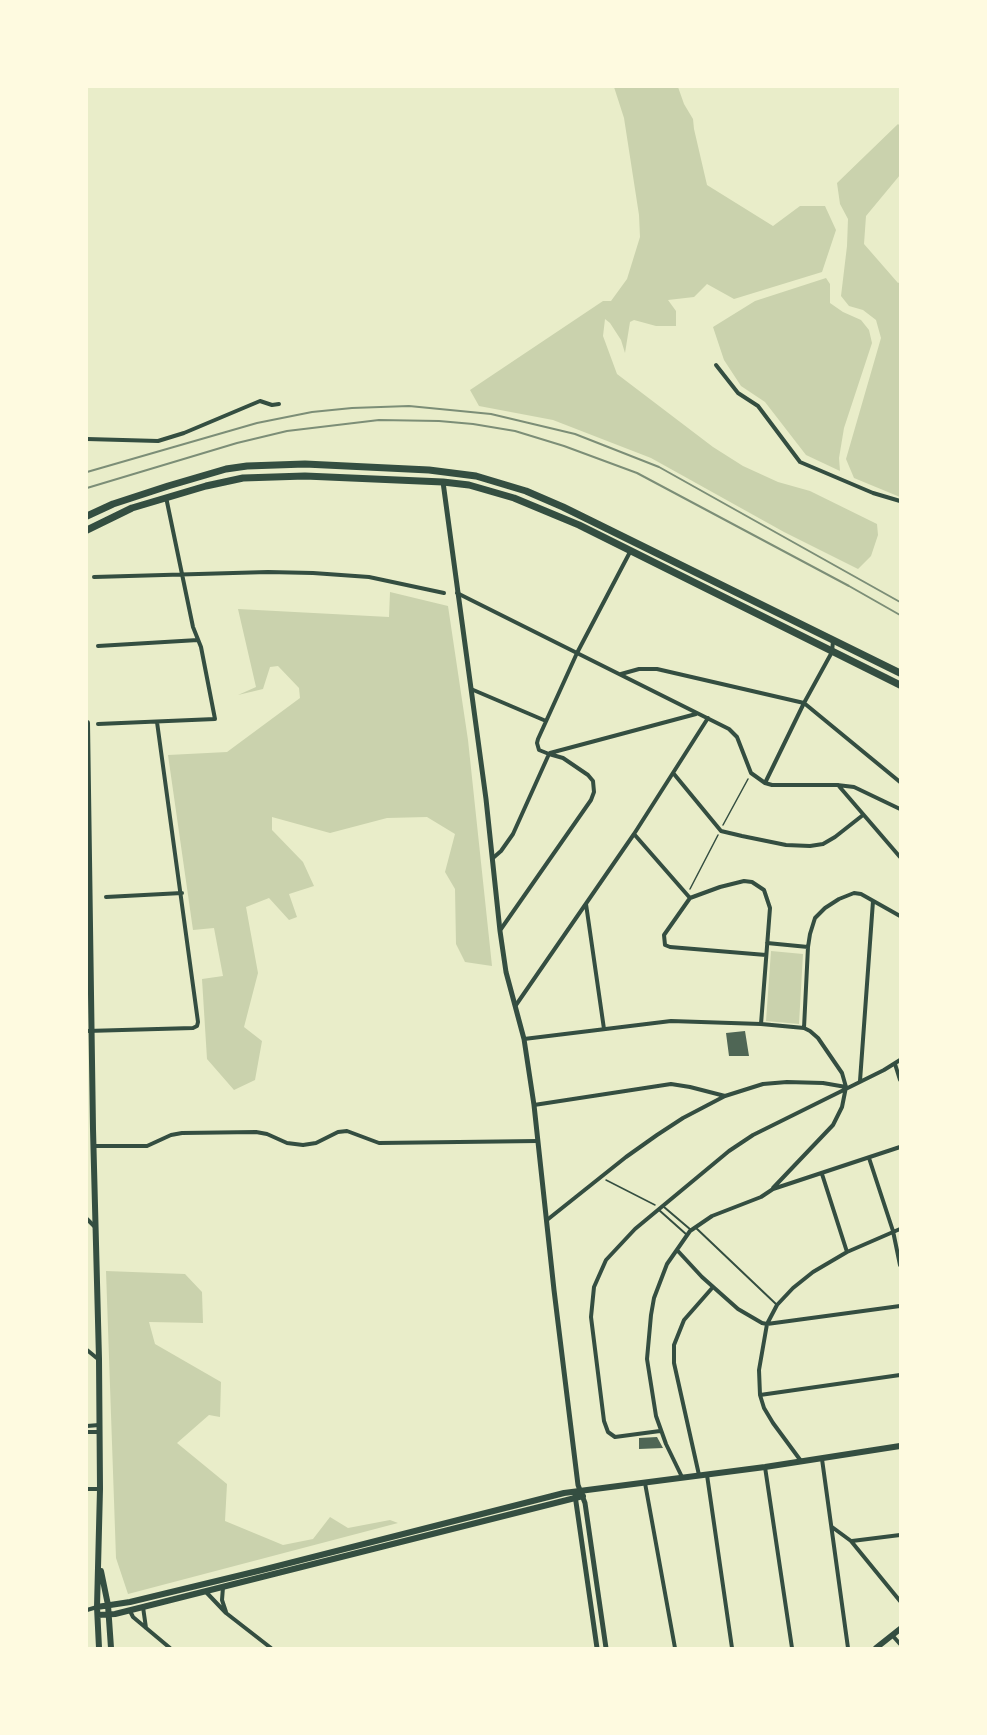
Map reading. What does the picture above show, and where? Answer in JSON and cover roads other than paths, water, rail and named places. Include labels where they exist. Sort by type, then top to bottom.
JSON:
[{"type":"main road","points":[[87,516],[112,504],[226,469],[290,464],[460,473],[501,482],[563,507],[900,673]]},
{"type":"main road","points":[[87,530],[107,518],[166,497],[257,476],[305,476],[469,485],[514,498],[579,525],[900,685]]},
{"type":"main road","points":[[630,552],[646,548]]},
{"type":"main road","points":[[87,723],[89,1031],[99,1348],[100,1489],[97,1607],[99,1648]]},
{"type":"main road","points":[[97,1607],[200,1585],[579,1492],[822,1459],[900,1446]]},
{"type":"main road","points":[[98,1615],[143,1607],[223,1587],[579,1492]]},
{"type":"main road","points":[[98,1558],[108,1605],[111,1648]]},
{"type":"main road","points":[[876,1648],[900,1629]]},
{"type":"street","points":[[716,365],[738,393],[758,406],[800,462],[873,493],[900,501]]},
{"type":"street","points":[[87,440],[158,441],[184,433],[260,401],[272,405],[279,404]]},
{"type":"street","points":[[443,482],[500,931],[506,972],[524,1039],[539,1141],[597,1648]]},
{"type":"street","points":[[99,724],[215,719],[201,647],[193,627],[181,574],[166,497]]},
{"type":"street","points":[[500,931],[591,800],[594,792],[593,781],[588,775],[562,758],[539,750],[537,743],[577,653],[630,552]]},
{"type":"street","points":[[94,577],[268,572],[369,577],[444,593]]},
{"type":"street","points":[[457,593],[734,733],[751,773],[765,783],[837,785],[858,789],[900,809]]},
{"type":"street","points":[[98,646],[198,640]]},
{"type":"street","points":[[765,783],[832,652],[833,641]]},
{"type":"street","points":[[621,674],[639,669],[657,669],[804,703],[900,782]]},
{"type":"street","points":[[471,689],[546,722]]},
{"type":"street","points":[[549,754],[697,714]]},
{"type":"street","points":[[516,1005],[634,834],[708,718]]},
{"type":"street","points":[[89,1031],[193,1028],[197,1026],[198,1016],[182,893],[157,722]]},
{"type":"street","points":[[492,858],[501,851],[513,834],[549,754]]},
{"type":"street","points":[[674,774],[721,831],[742,836],[786,845],[810,846],[835,837],[863,814]]},
{"type":"street","points":[[837,785],[900,857]]},
{"type":"street","points":[[634,834],[690,898]]},
{"type":"street","points":[[761,1024],[770,908],[768,897],[759,885],[752,882],[735,882],[690,898],[664,935],[666,945],[669,947],[766,955]]},
{"type":"street","points":[[106,897],[182,893]]},
{"type":"street","points":[[804,1028],[808,947],[815,918],[825,908],[847,894],[861,894],[900,916]]},
{"type":"street","points":[[860,1082],[873,901]]},
{"type":"street","points":[[586,903],[604,1029]]},
{"type":"street","points":[[767,943],[808,947]]},
{"type":"street","points":[[524,1039],[671,1021],[804,1028],[818,1038],[836,1063],[846,1088],[842,1107],[833,1125],[773,1189],[761,1197],[712,1216],[693,1229],[677,1250],[661,1278],[654,1298],[649,1329],[648,1368],[651,1396],[660,1431],[682,1478]]},
{"type":"street","points":[[660,1431],[620,1437],[608,1432],[604,1421],[591,1317],[594,1287],[606,1260],[635,1228],[729,1151],[753,1135],[900,1060]]},
{"type":"street","points":[[895,1064],[900,1080]]},
{"type":"street","points":[[547,1220],[626,1157],[683,1118],[725,1096],[763,1084],[787,1082],[823,1083],[846,1088]]},
{"type":"street","points":[[534,1105],[664,1085],[690,1087],[725,1096]]},
{"type":"street","points":[[93,1146],[147,1146],[182,1133],[260,1132],[287,1143],[303,1145],[316,1143],[338,1132],[347,1131],[379,1143],[539,1141]]},
{"type":"street","points":[[773,1189],[900,1147]]},
{"type":"street","points":[[869,1158],[893,1231],[900,1265]]},
{"type":"street","points":[[822,1174],[847,1252]]},
{"type":"street","points":[[87,1219],[97,1228]]},
{"type":"street","points":[[801,1462],[773,1423],[764,1408],[760,1395],[759,1370],[767,1324],[777,1305],[813,1272],[847,1252],[900,1228]]},
{"type":"street","points":[[677,1250],[702,1277],[738,1309],[755,1320],[767,1324],[900,1306]]},
{"type":"street","points":[[699,1476],[676,1374],[674,1345],[684,1320],[713,1287]]},
{"type":"street","points":[[87,1350],[99,1348]]},
{"type":"street","points":[[87,1350],[99,1359]]},
{"type":"street","points":[[760,1395],[900,1375]]},
{"type":"street","points":[[87,1426],[99,1429]]},
{"type":"street","points":[[87,1432],[99,1429]]},
{"type":"street","points":[[822,1459],[848,1648]]},
{"type":"street","points":[[765,1467],[792,1648]]},
{"type":"street","points":[[707,1475],[732,1648]]},
{"type":"street","points":[[645,1483],[675,1648]]},
{"type":"street","points":[[87,1489],[100,1489]]},
{"type":"street","points":[[579,1492],[606,1648]]},
{"type":"street","points":[[832,1527],[851,1541],[900,1601]]},
{"type":"street","points":[[851,1541],[900,1535]]},
{"type":"street","points":[[200,1585],[226,1613],[271,1648]]},
{"type":"street","points":[[223,1587],[222,1600],[226,1613]]},
{"type":"street","points":[[88,1610],[97,1607]]},
{"type":"street","points":[[143,1607],[147,1629]]},
{"type":"street","points":[[88,1610],[98,1615]]},
{"type":"street","points":[[129,1610],[170,1648]]},
{"type":"street","points":[[892,1635],[900,1644]]},
{"type":"lane","points":[[661,1208],[693,1229],[777,1305]]},
{"type":"lane","points":[[661,1208],[687,1235]]},
{"type":"railway","points":[[87,472],[257,423],[312,412],[409,406],[491,414],[575,434],[659,467],[900,602]]},
{"type":"railway","points":[[87,488],[237,443],[287,431],[379,420],[473,424],[515,431],[637,473],[900,615]]}]
